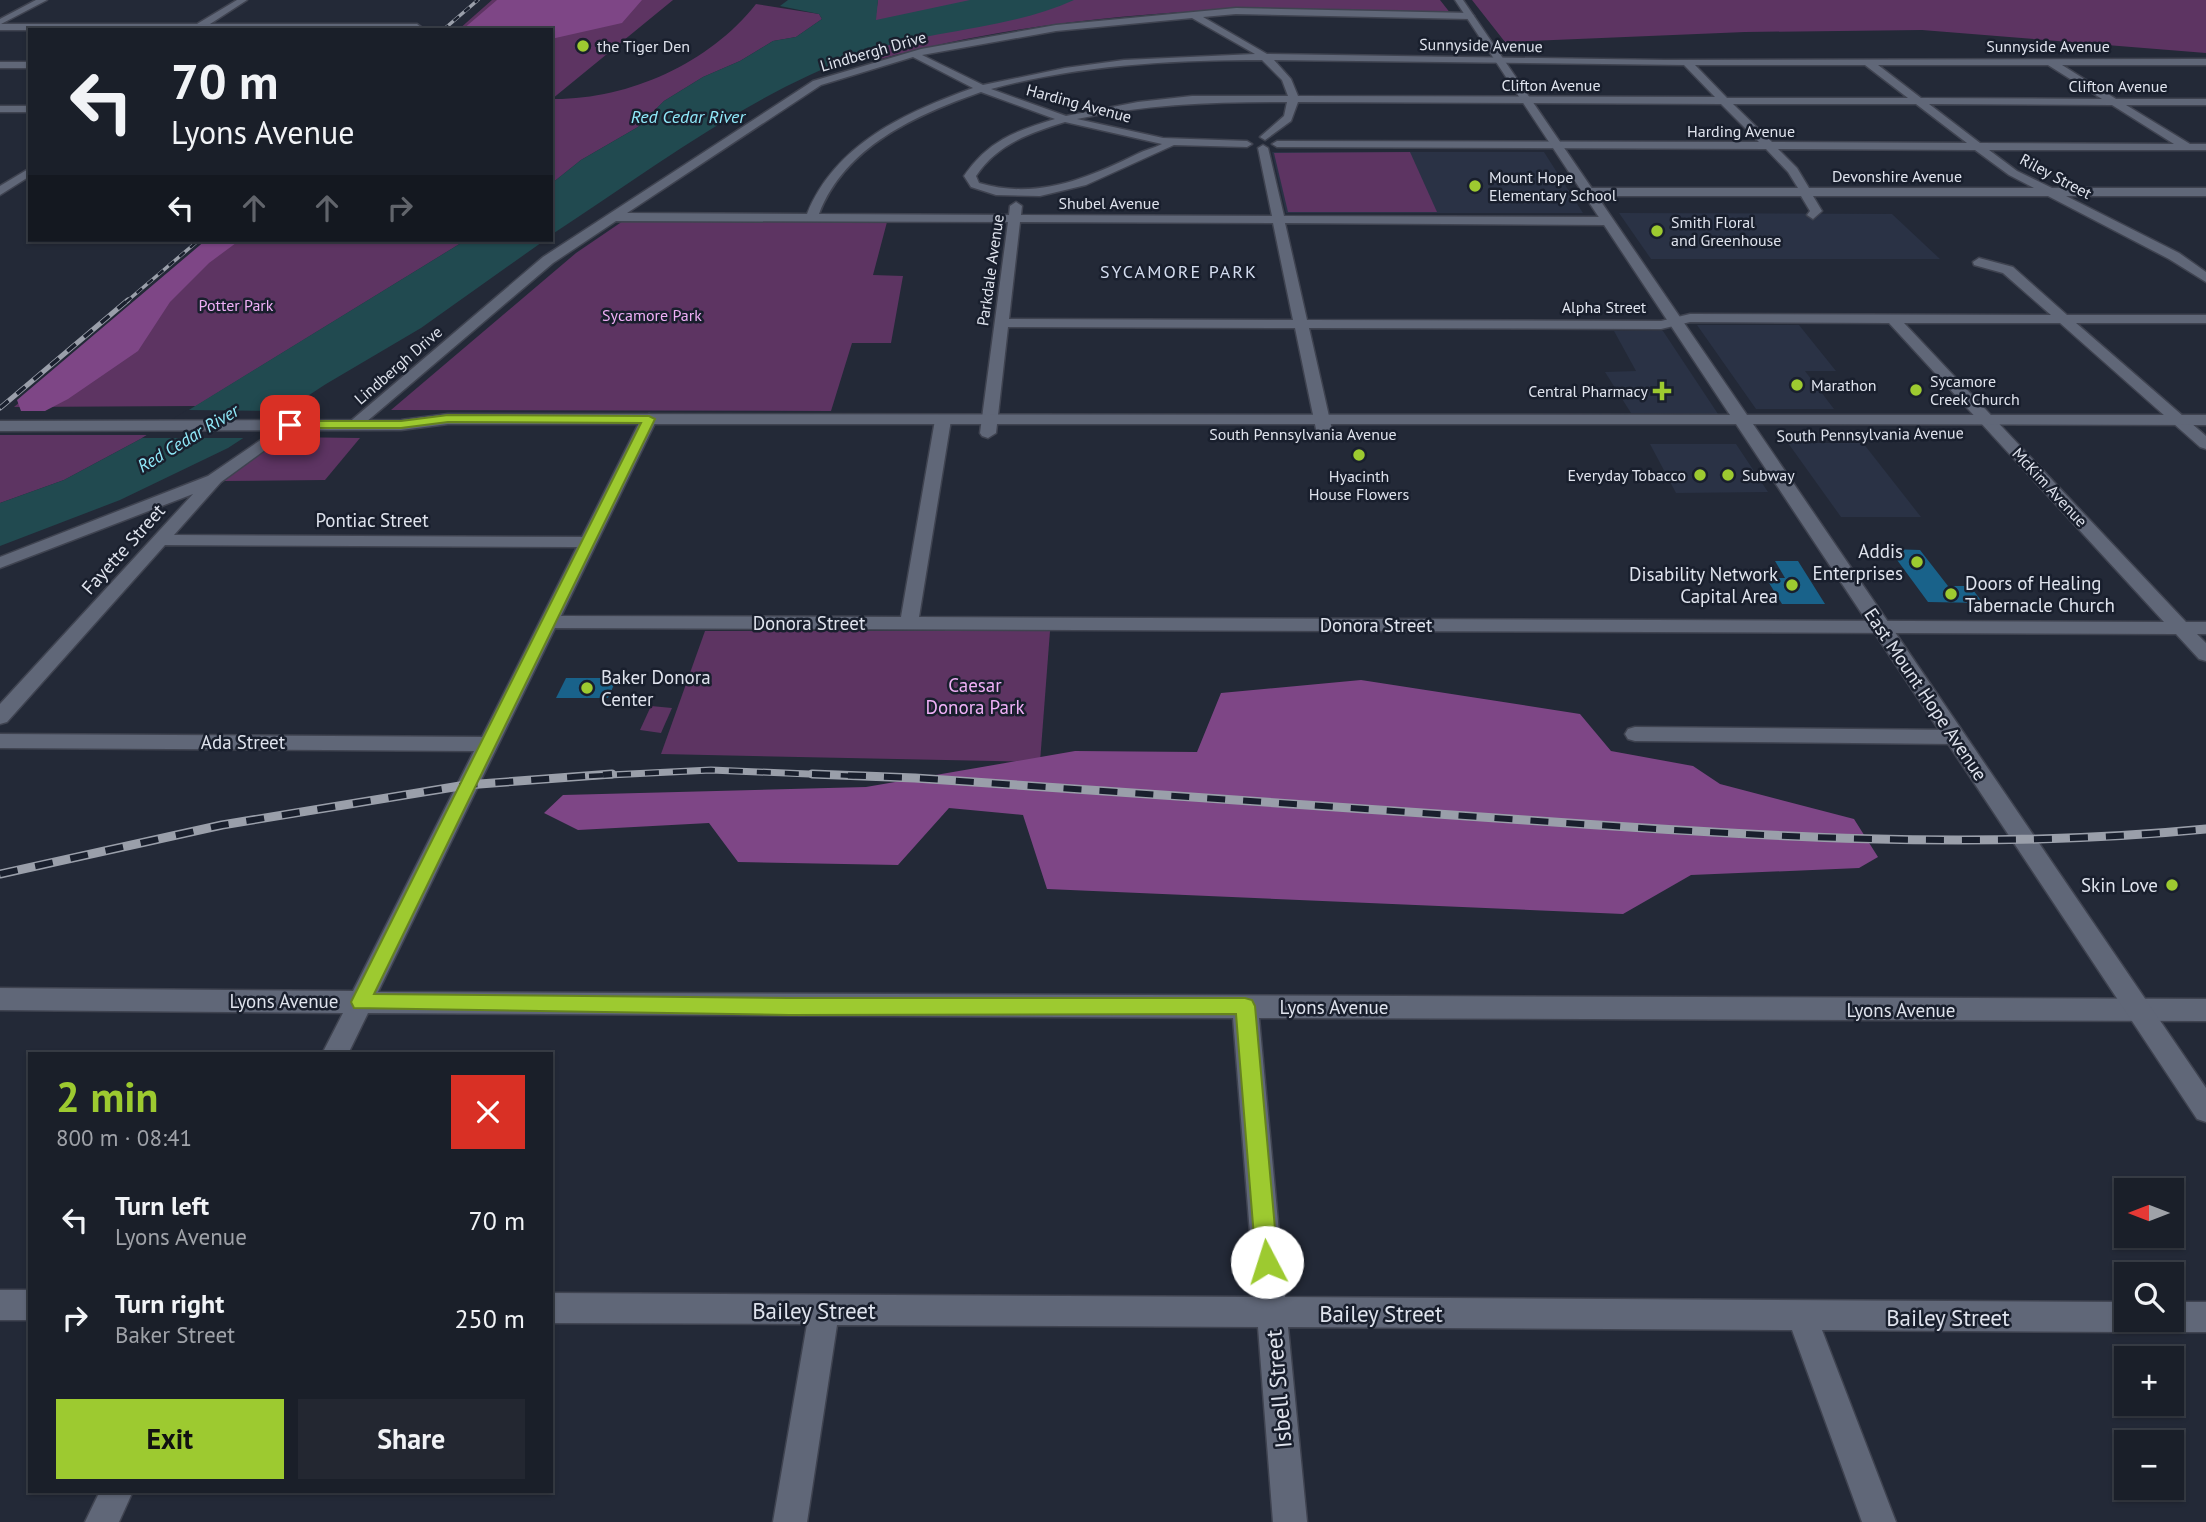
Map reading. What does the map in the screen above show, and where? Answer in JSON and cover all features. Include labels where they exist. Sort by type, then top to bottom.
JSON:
[{"type":"street","points":[[0,24],[43,0]]},
{"type":"street","points":[[198,28],[243,0]]},
{"type":"street","name":"East Mount Hope Avenue","points":[[1460,0],[2206,1110]]},
{"type":"street","name":"Lindbergh Drive","points":[[354,425],[533,272],[610,217],[809,87],[914,54],[1032,31],[1236,11],[1470,16]]},
{"type":"street","points":[[1193,15],[1244,41],[1265,58],[1280,73],[1291,98],[1292,110],[1268,143],[1277,220],[1324,427]]},
{"type":"street","points":[[0,24],[157,28]]},
{"type":"street","points":[[306,28],[416,27]]},
{"type":"street","name":"Harding Avenue","points":[[914,54],[981,89],[1065,118],[1171,142],[1247,144],[1251,138],[1268,143],[1557,146],[2206,147]]},
{"type":"street","name":"Sunnyside Avenue","points":[[811,219],[834,174],[865,145],[912,117],[981,89],[1032,76],[1116,65],[1265,58],[2206,62]]},
{"type":"street","points":[[1685,61],[1793,170],[1816,211],[1813,215]]},
{"type":"street","name":"Riley Street","points":[[1867,62],[2013,173],[2174,256],[2206,278]]},
{"type":"street","points":[[2050,62],[2206,158]]},
{"type":"street","points":[[0,65],[28,65]]},
{"type":"street","name":"Clifton Avenue","points":[[1016,193],[975,185],[970,176],[972,170],[989,152],[1005,142],[1065,118],[1098,109],[1163,101],[1291,98],[2206,102]]},
{"type":"street","points":[[0,109],[28,109]]},
{"type":"street","name":"Parkdale Avenue","points":[[988,427],[1016,219],[1016,193],[1044,192],[1090,182],[1171,142]]},
{"type":"street","points":[[0,191],[28,172]]},
{"type":"street","name":"Devonshire Avenue","points":[[1587,192],[2206,192]]},
{"type":"street","name":"Shubel Avenue","points":[[610,217],[1607,221]]},
{"type":"street","points":[[1979,262],[2008,270],[2202,437]]},
{"type":"street","name":"Alpha Street","points":[[1001,323],[1661,325],[1690,318],[2206,319]]},
{"type":"street","name":"McKim Avenue","points":[[1893,319],[2206,655]]},
{"type":"street","name":"South Pennsylvania Avenue","points":[[0,426],[401,425],[442,431],[646,425],[1747,428],[1994,426],[2206,420]]},
{"type":"street","name":"Fayette Street","points":[[0,717],[215,479],[281,425]]},
{"type":"street","points":[[336,1052],[646,425]]},
{"type":"street","points":[[909,623],[942,426]]},
{"type":"street","name":"South Pennsylvania Avenue","points":[[1994,426],[2202,437]]},
{"type":"street","points":[[0,563],[215,479]]},
{"type":"street","name":"Pontiac Street","points":[[159,540],[586,542]]},
{"type":"street","name":"Donora Street","points":[[547,622],[2206,628]]},
{"type":"street","points":[[1635,734],[1955,737]]},
{"type":"street","name":"Ada Street","points":[[0,741],[486,744]]},
{"type":"street","name":"Lyons Avenue","points":[[0,999],[789,1006],[2206,1010]]},
{"type":"street","name":"Isbell Street","points":[[1245,1006],[1290,1522]]},
{"type":"street","points":[[0,1305],[28,1305]]},
{"type":"street","name":"Bailey Street","points":[[553,1308],[2114,1317]]},
{"type":"street","points":[[790,1522],[824,1310]]},
{"type":"street","points":[[1802,1317],[1879,1522]]},
{"type":"street","points":[[2184,1317],[2206,1317]]},
{"type":"street","points":[[102,1522],[116,1493]]},
{"type":"shaded area","points":[[497,0],[642,0],[622,23],[553,39],[553,28],[464,28]]},
{"type":"shaded area","points":[[1272,152],[1544,152],[1583,213],[1286,213]]},
{"type":"shaded area","points":[[1619,213],[1892,214],[1940,259],[1651,259]]},
{"type":"shaded area","points":[[204,242],[237,242],[209,263],[170,302],[138,351],[68,399],[45,411],[21,411],[17,400]]},
{"type":"shaded area","points":[[1697,325],[1799,325],[1836,371],[1805,371],[1834,409],[1756,409]]},
{"type":"shaded area","points":[[1614,331],[1663,331],[1718,414],[1631,413],[1605,372],[1636,371]]},
{"type":"shaded area","points":[[1788,443],[1863,443],[1921,517],[1841,517]]},
{"type":"shaded area","points":[[1650,444],[1736,444],[1768,492],[1676,493]]},
{"type":"shaded area","points":[[1361,680],[1580,714],[1611,751],[1693,766],[1720,784],[1854,819],[1878,857],[1859,868],[1691,875],[1623,914],[1047,889],[1023,815],[949,808],[898,865],[738,862],[709,823],[578,830],[544,813],[563,795],[866,787],[1075,751],[1197,752],[1221,693]]},
{"type":"green space","points":[[492,0],[673,0],[553,98],[553,28],[460,28]]},
{"type":"green space","points":[[878,0],[1440,0],[1451,14],[1284,9],[1140,15],[1007,32],[877,60],[876,51],[861,54],[875,20]]},
{"type":"green space","points":[[1472,0],[2206,0],[2206,53],[1922,30],[1745,32],[1505,42]]},
{"type":"green space","points":[[756,4],[819,14],[822,19],[796,37],[773,41],[740,61],[703,77],[664,101],[638,127],[581,160],[553,182],[553,99],[609,93],[664,74],[691,61],[715,44]]},
{"type":"green space","points":[[1410,152],[1437,212],[1288,212],[1274,153]]},
{"type":"green space","name":"Sycamore Park","points":[[623,221],[887,222],[873,275],[903,276],[891,343],[852,343],[831,411],[391,410],[576,253]]},
{"type":"green space","name":"Potter Park","points":[[209,242],[463,242],[196,406],[14,407]]},
{"type":"green space","points":[[0,435],[148,435],[64,480],[0,503]]},
{"type":"green space","points":[[284,437],[360,438],[325,480],[223,481]]},
{"type":"green space","name":"Caesar Donora Park","points":[[705,631],[1050,631],[1040,762],[661,754]]},
{"type":"green space","points":[[651,706],[672,708],[661,733],[640,730]]},
{"type":"water","name":"Red Cedar River","points":[[788,0],[878,0],[876,20],[970,0],[1074,0],[1021,18],[885,46],[817,72],[777,91],[700,136],[553,234],[553,182],[581,160],[638,127],[664,101],[703,77],[740,61],[773,41],[796,37],[822,19],[819,14],[780,6]]},
{"type":"water","name":"Red Cedar River","points":[[463,242],[542,242],[421,328],[326,384],[228,448],[120,500],[0,546],[0,503],[64,480],[148,435]]},
{"type":"pier","points":[[187,410],[291,411],[250,438],[142,438]]},
{"type":"building","points":[[1889,549],[1920,550],[1948,586],[1970,586],[1983,603],[1928,602]]},
{"type":"building","name":"Disability Network Capital Area","points":[[1775,561],[1798,561],[1825,604],[1782,604],[1766,578],[1785,578]]},
{"type":"building","name":"Baker Donora Center","points":[[566,678],[617,678],[608,698],[556,698]]},
{"type":"railway","points":[[445,28],[478,0]]},
{"type":"railway","points":[[126,302],[197,242]]},
{"type":"railway","points":[[0,408],[128,300]]},
{"type":"railway","points":[[589,776],[711,770],[856,776]]},
{"type":"railway","points":[[0,874],[222,825],[466,785],[612,774]]},
{"type":"railway","points":[[812,774],[915,778],[1780,836],[2036,839],[2206,829]]},
{"type":"place","name":"the Tiger Den","points":[[583,46]]},
{"type":"place","name":"Mount Hope Elementary School","points":[[1475,186]]},
{"type":"place","name":"Smith Floral and Greenhouse","points":[[1657,231]]},
{"type":"place","name":"Marathon","points":[[1797,385]]},
{"type":"place","name":"Sycamore Creek Church","points":[[1916,390]]},
{"type":"place","name":"Central Pharmacy","points":[[1662,391]]},
{"type":"place","name":"Hyacinth House Flowers","points":[[1359,455]]},
{"type":"place","name":"Everyday Tobacco","points":[[1700,475]]},
{"type":"place","name":"Subway","points":[[1728,475]]},
{"type":"place","name":"Addis Enterprises","points":[[1917,562]]},
{"type":"place","name":"Disability Network Capital Area","points":[[1792,585]]},
{"type":"place","name":"Doors of Healing Tabernacle Church","points":[[1951,594]]},
{"type":"place","name":"Baker Donora Center","points":[[587,688]]},
{"type":"place","name":"Skin Love","points":[[2172,885]]},
{"type":"district","name":"SYCAMORE PARK","points":[[1179,271]]},
{"type":"route","points":[[290,425],[401,425],[423,420],[448,419],[649,419],[360,1002],[1245,1006],[1267,1262]]}]
